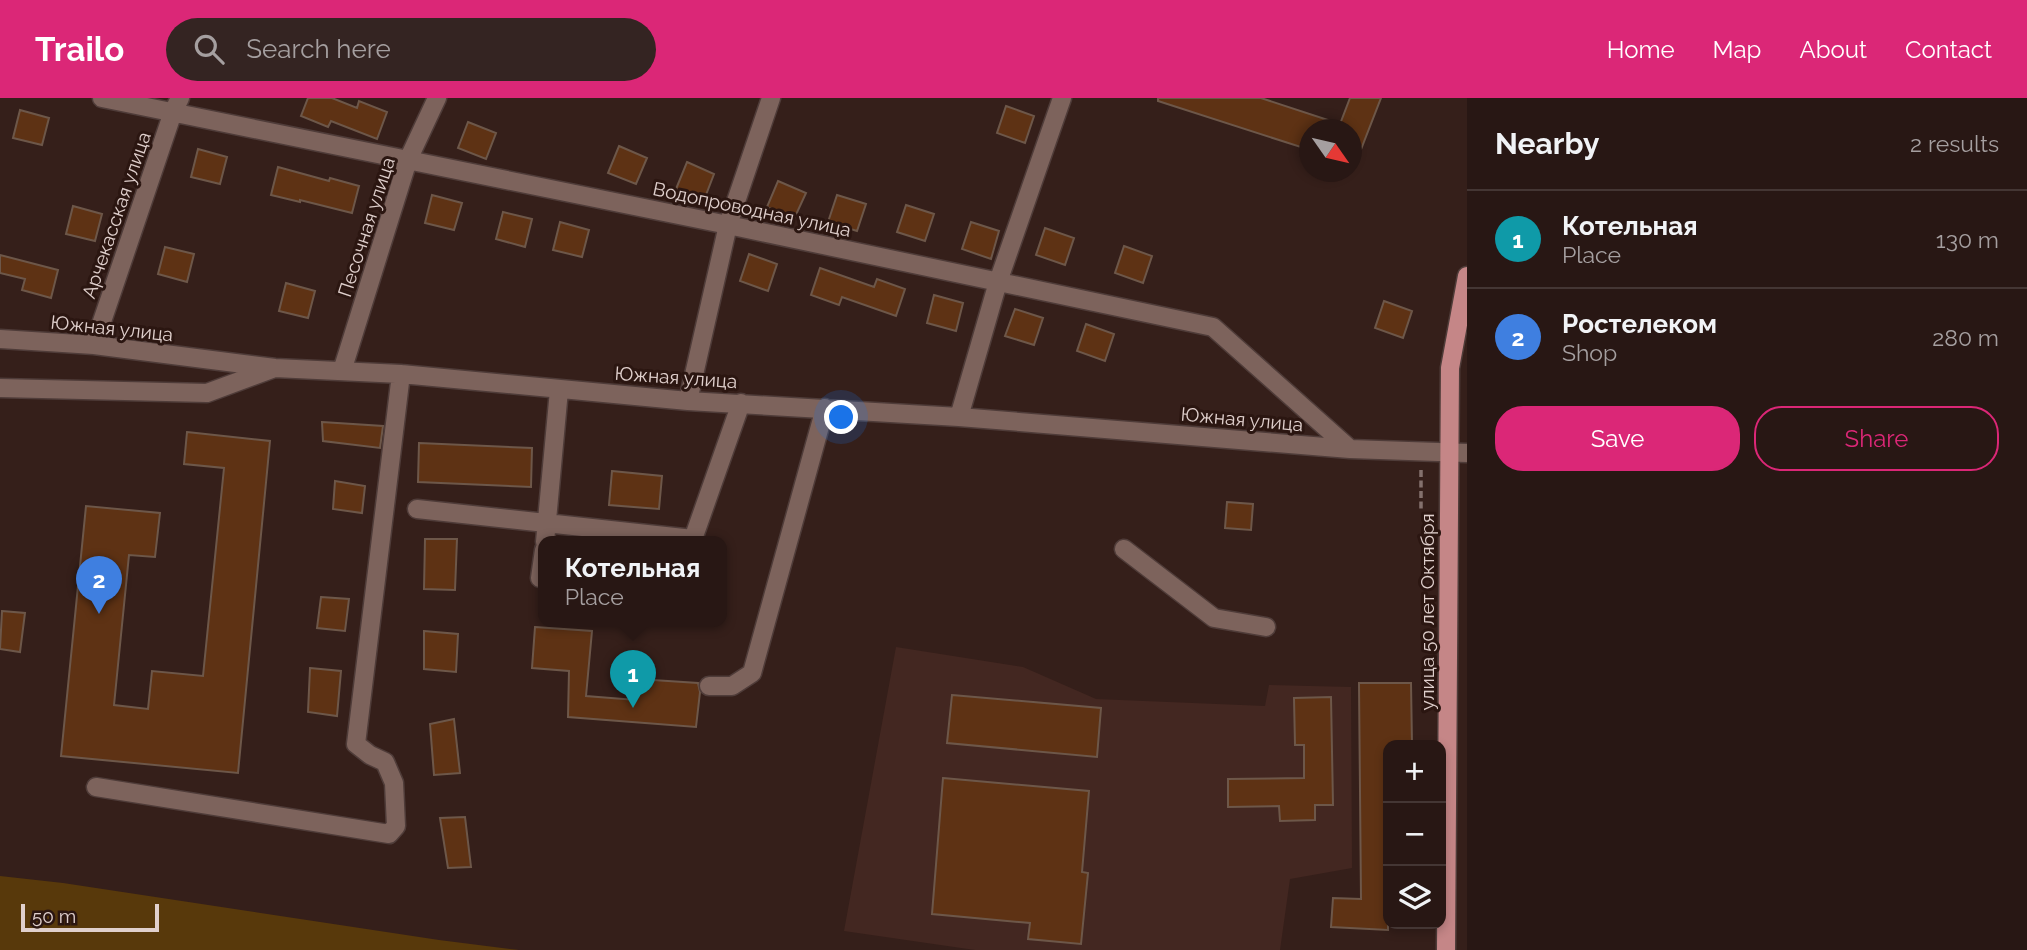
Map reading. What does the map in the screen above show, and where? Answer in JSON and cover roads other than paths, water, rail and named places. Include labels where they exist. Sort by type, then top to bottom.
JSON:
[{"type":"main road","name":"улица 50 лет Октября","points":[[1446,950],[1458,453],[1450,368],[1467,276]]},
{"type":"street","name":"Водопроводная улица","points":[[102,98],[176,105],[408,160],[1213,327],[1350,449]]},
{"type":"street","name":"Песочная улица","points":[[342,371],[408,160],[437,98]]},
{"type":"street","points":[[688,401],[728,225],[771,98]]},
{"type":"street","points":[[959,417],[998,282],[1062,98]]},
{"type":"street","name":"Арчекасская улица","points":[[94,345],[176,105]]},
{"type":"street","name":"Южная улица","points":[[0,339],[94,345],[275,368],[401,374],[688,401],[959,417],[1350,449],[1458,453]]},
{"type":"street","points":[[0,388],[207,393],[275,368]]},
{"type":"street","points":[[96,787],[389,834],[397,826],[394,783],[384,762],[356,744],[401,374]]},
{"type":"street","points":[[546,536],[559,390]]},
{"type":"street","points":[[694,536],[741,403]]},
{"type":"street","points":[[709,686],[732,686],[752,673],[825,408]]},
{"type":"street","points":[[417,509],[652,536]]},
{"type":"street","points":[[1124,549],[1214,618],[1266,627]]},
{"type":"place","name":"Ростелеком","points":[[99,614]]},
{"type":"place","name":"Котельная","points":[[633,708]]}]
